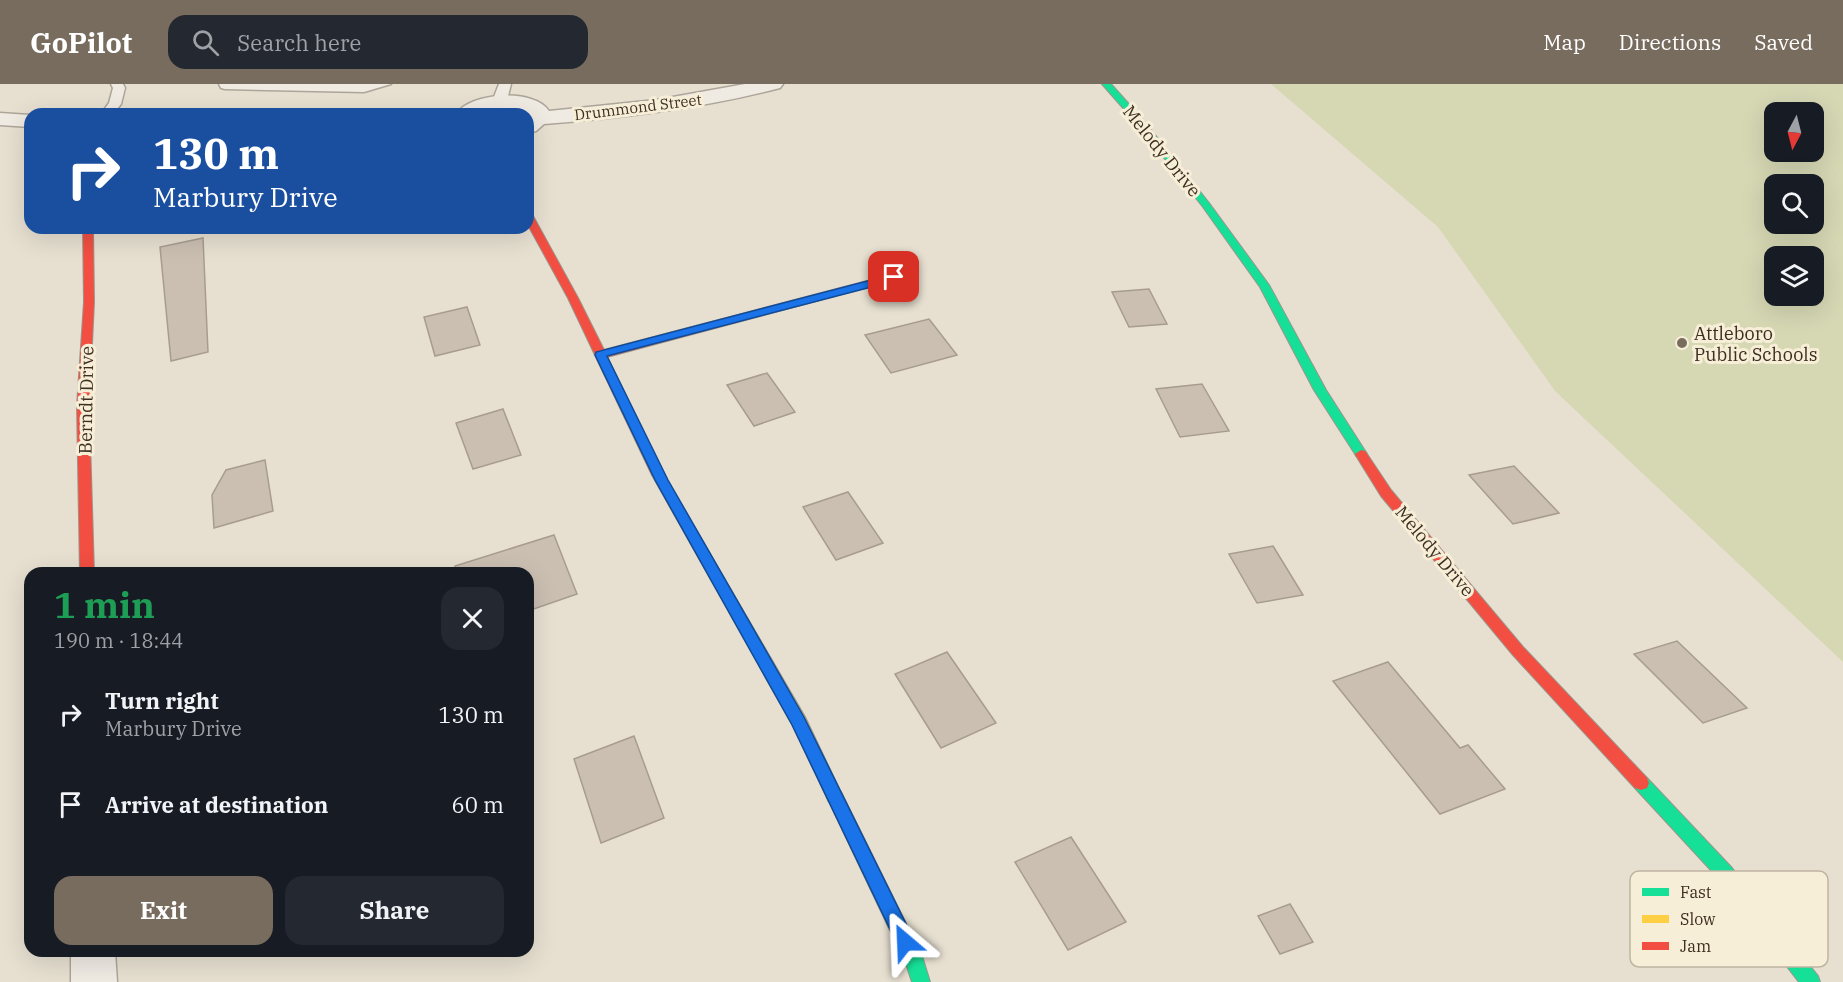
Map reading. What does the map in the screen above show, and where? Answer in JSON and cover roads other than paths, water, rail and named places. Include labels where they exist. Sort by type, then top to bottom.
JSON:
[{"type":"street","name":"Drummond Street","points":[[534,122],[716,97],[773,84]]},
{"type":"street","name":"Melody Drive","points":[[1106,84],[1141,123],[1199,196],[1265,287],[1320,390],[1386,493],[1518,651],[1723,871]]},
{"type":"street","points":[[477,108],[501,93],[533,105],[539,111],[534,120]]},
{"type":"street","points":[[0,119],[24,121]]},
{"type":"street","points":[[534,228],[661,480],[799,722],[915,962],[921,982]]},
{"type":"street","name":"Berndt Drive","points":[[87,567],[83,406],[89,302],[88,234]]},
{"type":"street","points":[[600,355],[894,277]]},
{"type":"street","points":[[93,957],[94,982]]},
{"type":"street","name":"Melody Drive","points":[[1799,967],[1811,982]]},
{"type":"lane","points":[[112,108],[119,88],[117,84]]},
{"type":"lane","points":[[225,84],[225,86],[364,89],[385,84]]},
{"type":"place","name":"Attleboro Public Schools","points":[[1682,343]]}]
